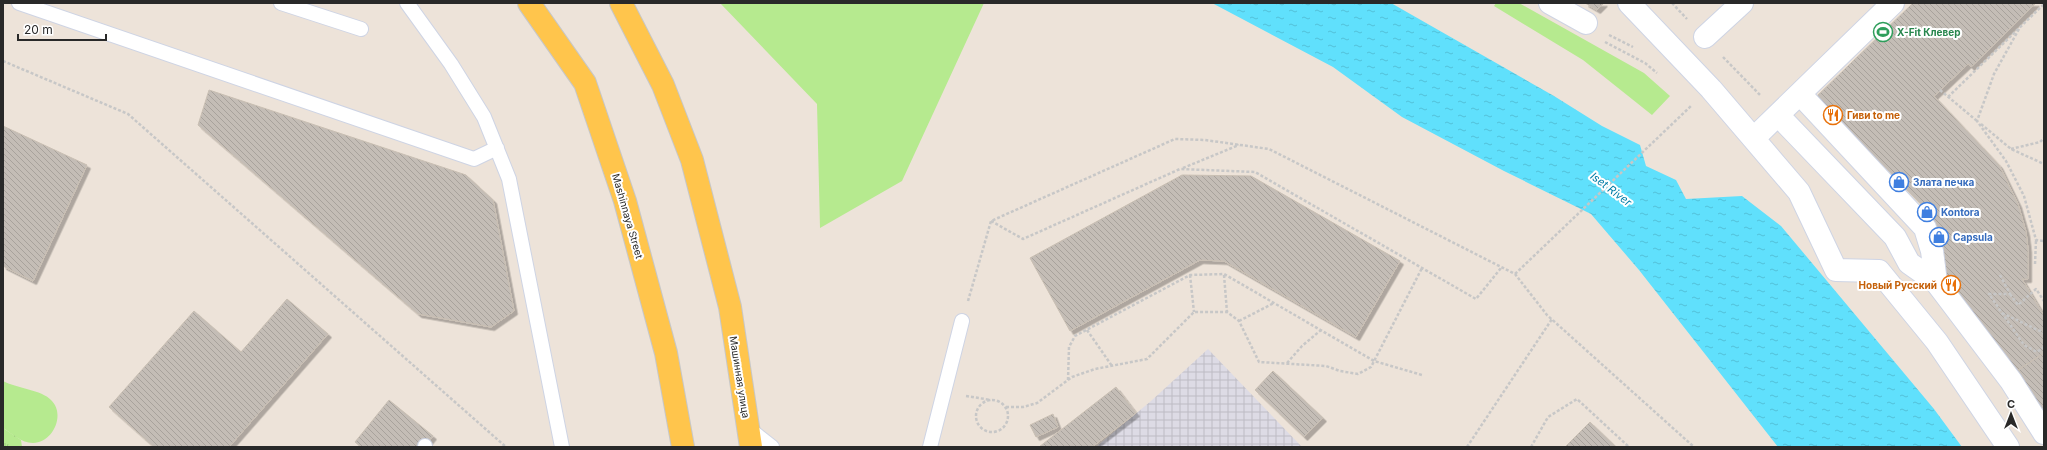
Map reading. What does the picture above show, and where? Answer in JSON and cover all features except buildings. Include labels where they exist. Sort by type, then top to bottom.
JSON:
[{"type":"main road","name":"Mashinnaya Street","points":[[529,3],[585,83],[625,201],[664,346],[682,447]]},
{"type":"main road","points":[[621,3],[663,85],[692,160],[730,307],[749,437]]},
{"type":"street","points":[[1550,3],[1586,23]]},
{"type":"street","points":[[1629,3],[1754,138],[1799,192],[1836,270],[1879,271],[1937,342],[2008,447]]},
{"type":"street","points":[[1705,37],[1742,3]]},
{"type":"street","points":[[1754,138],[1893,3]]},
{"type":"street","points":[[1800,94],[1925,228],[1932,251],[1936,282]]},
{"type":"street","points":[[1778,115],[1895,237],[1909,263],[1936,282],[2011,381],[2044,433]]},
{"type":"lane","points":[[19,3],[474,159],[497,148]]},
{"type":"lane","points":[[281,3],[361,29]]},
{"type":"lane","points":[[407,3],[451,64],[484,116],[509,179],[562,447]]},
{"type":"lane","points":[[930,447],[962,321]]},
{"type":"lane","points":[[749,437],[772,447]]},
{"type":"path","points":[[1672,3],[1778,115]]},
{"type":"path","points":[[1948,97],[2044,4]]},
{"type":"path","points":[[1586,23],[1586,32],[1645,64],[1663,79]]},
{"type":"path","points":[[1976,121],[1994,74],[2019,29]]},
{"type":"path","points":[[3,61],[128,114],[506,447]]},
{"type":"path","points":[[1940,90],[2011,150],[2044,164]]},
{"type":"path","points":[[1515,274],[1673,120]]},
{"type":"path","points":[[1976,121],[2010,168],[2024,196],[2036,240],[2035,264]]},
{"type":"path","points":[[2011,150],[2040,142],[2044,138]]},
{"type":"path","points":[[962,321],[991,221],[1175,139],[1205,140],[1240,144],[1269,149],[1515,274],[1552,320],[1694,447]]},
{"type":"path","points":[[991,221],[1023,239],[1240,144]]},
{"type":"path","points":[[1180,169],[1255,172],[1476,299],[1501,268]]},
{"type":"path","points":[[2036,240],[2044,241]]},
{"type":"path","points":[[970,396],[999,402],[1006,407],[1023,407],[1037,403],[1068,380],[1095,369],[1146,359],[1194,312],[1227,312],[1239,321],[1259,362],[1326,366],[1340,371],[1358,374],[1371,367],[1422,268]]},
{"type":"path","points":[[1068,380],[1069,348],[1075,336],[1190,275],[1224,274],[1374,361],[1422,375]]},
{"type":"path","points":[[1224,274],[1227,312]]},
{"type":"path","points":[[1190,275],[1194,312]]},
{"type":"path","points":[[2000,275],[2010,294],[2018,305],[2036,289],[2044,301]]},
{"type":"path","points":[[2010,294],[1989,294],[2024,344],[2037,352],[2044,347]]},
{"type":"path","points":[[1239,321],[1274,303]]},
{"type":"path","points":[[2002,313],[2044,333]]},
{"type":"path","points":[[1468,447],[1552,320]]},
{"type":"path","points":[[1087,330],[1112,366]]},
{"type":"path","points":[[1286,363],[1302,346],[1321,330]]},
{"type":"path","points":[[1532,447],[1548,417],[1577,399],[1629,447]]},
{"type":"path","points":[[991,400],[983,403],[978,409],[976,417],[979,425],[986,430],[994,432],[1002,429],[1007,423],[1008,415],[1006,407]]},
{"type":"shaded area","points":[[1208,349],[1302,447],[1096,447],[1151,401]]},
{"type":"green space","points":[[720,3],[984,3],[902,181],[820,228],[817,104]]},
{"type":"green space","points":[[1496,3],[1519,3],[1644,73],[1670,96],[1652,115],[1583,60],[1494,6]]},
{"type":"green space","points":[[3,381],[35,391],[51,400],[55,406],[57,420],[55,427],[46,438],[40,442],[29,443],[21,440],[3,428]]},
{"type":"green space","points":[[3,428],[21,440],[22,447],[3,447]]},
{"type":"water","name":"Iset River","points":[[1212,3],[1391,3],[1554,96],[1602,126],[1640,145],[1646,166],[1676,180],[1686,199],[1742,196],[1781,226],[1934,409],[1962,447],[1778,447],[1639,270],[1591,214],[1504,171],[1402,117],[1333,67]]},
{"type":"place","name":"X-Fit Клевер","points":[[1883,32]]},
{"type":"place","name":"Гиви to me","points":[[1833,115]]},
{"type":"place","name":"Злата печка","points":[[1899,182]]},
{"type":"place","name":"Kontora","points":[[1927,212]]},
{"type":"place","name":"Capsula","points":[[1939,237]]},
{"type":"place","name":"Новый Русский","points":[[1951,285]]}]
